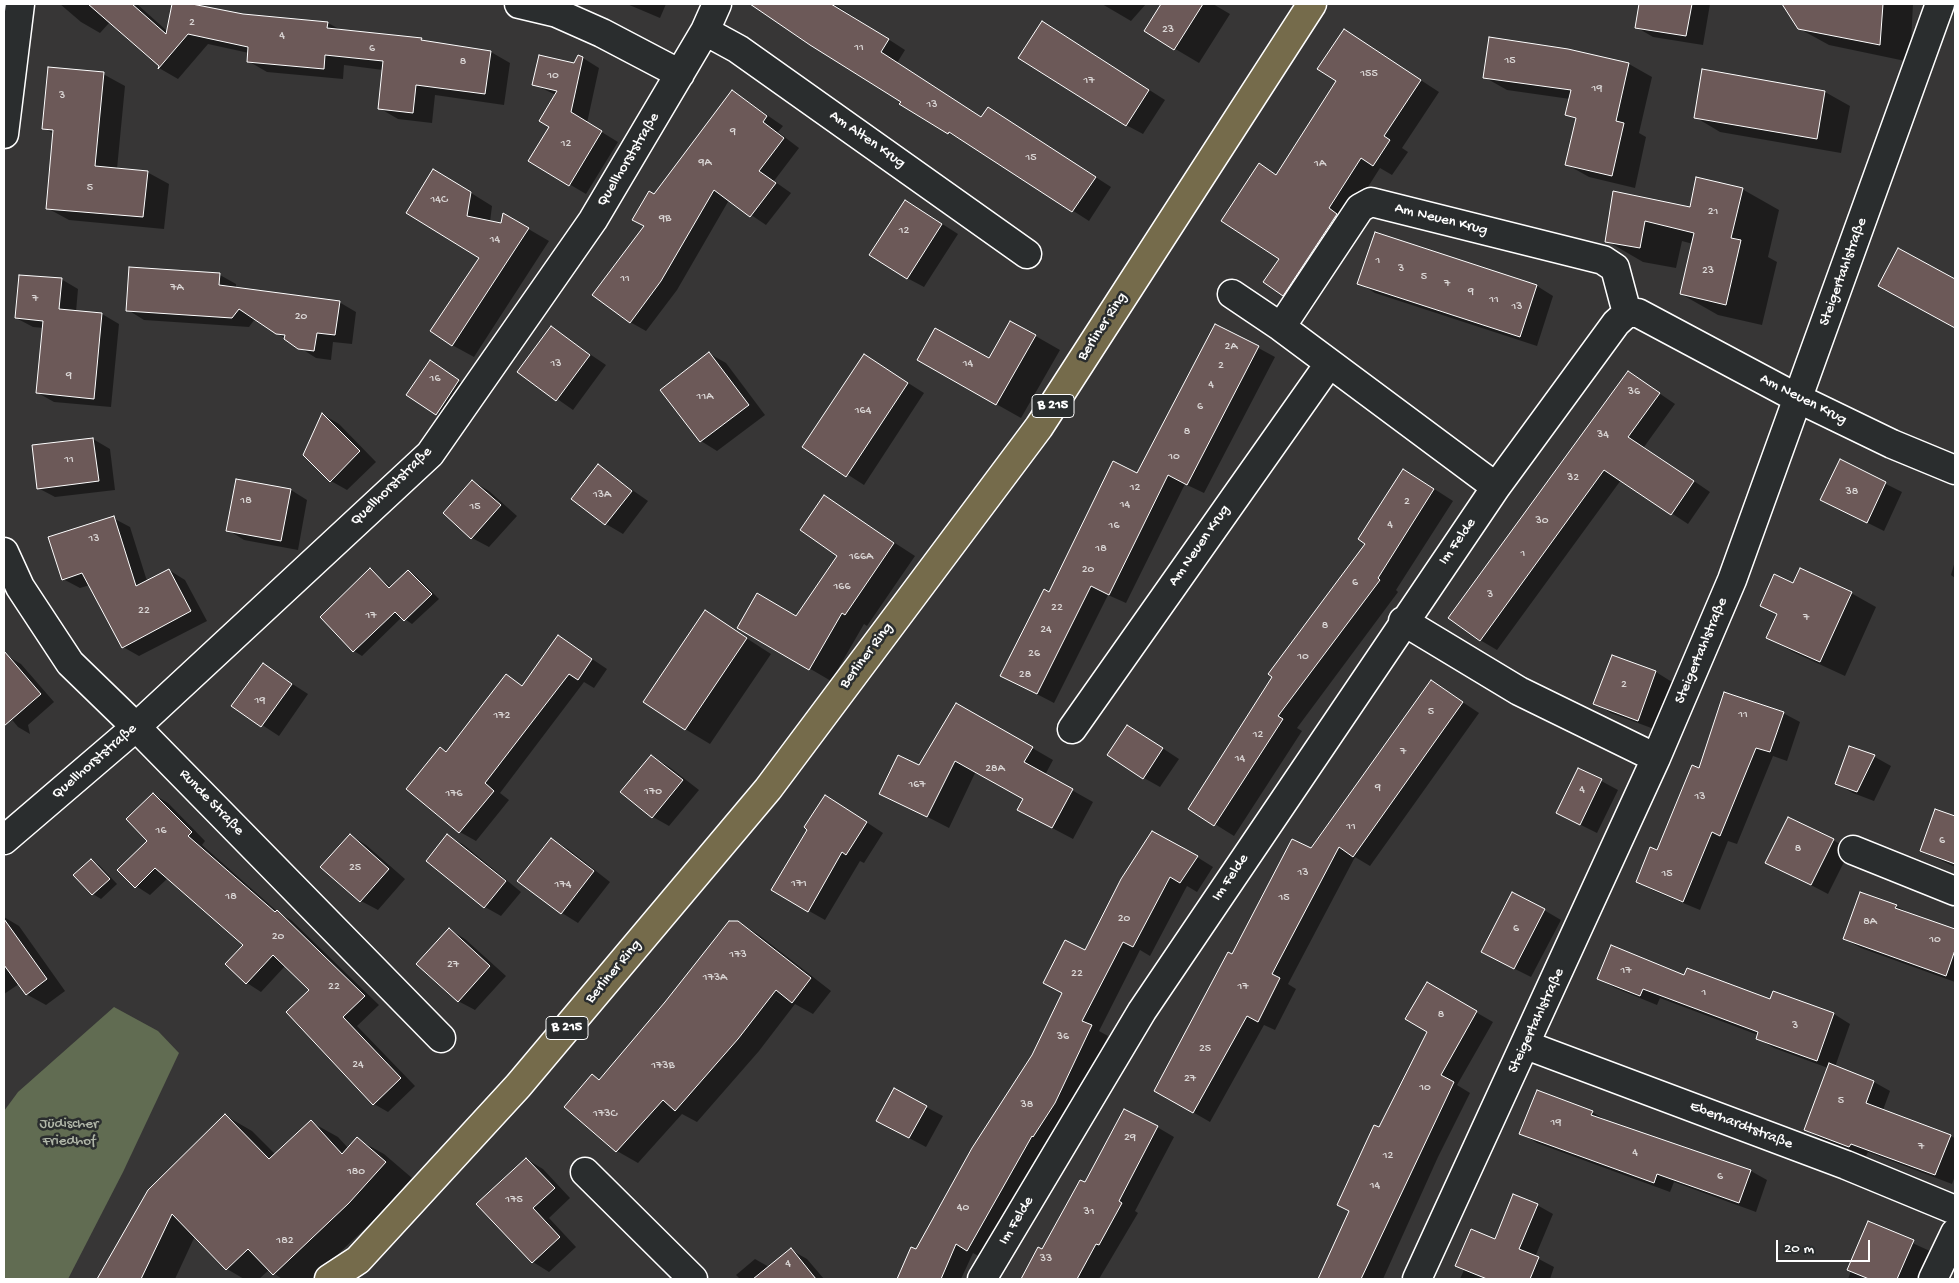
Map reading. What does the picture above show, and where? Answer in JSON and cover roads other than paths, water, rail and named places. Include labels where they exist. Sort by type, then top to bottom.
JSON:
[{"type":"main road","name":"Berliner Ring","points":[[329,1279],[354,1269],[518,1086],[768,789],[1039,427],[1312,4]]},
{"type":"street","points":[[4,134],[20,4]]},
{"type":"street","points":[[519,4],[566,17],[680,74]]},
{"type":"street","name":"Quellhorststraße","points":[[4,840],[136,727],[430,454],[593,220],[705,31],[717,4]]},
{"type":"street","name":"Steigertahlstraße","points":[[1417,1279],[1656,758],[1732,580],[1799,399],[1940,4]]},
{"type":"street","name":"Am Alten Krug","points":[[705,31],[738,50],[1027,254]]},
{"type":"street","name":"Am Neuen Krug","points":[[1281,327],[1360,208],[1371,202],[1603,260],[1615,268],[1626,313],[1638,313],[1799,399],[1892,444],[1955,470]]},
{"type":"street","points":[[1232,294],[1281,327],[1496,486],[1616,323],[1626,313]]},
{"type":"street","name":"Am Neuen Krug","points":[[1072,729],[1329,364]]},
{"type":"street","name":"Im Felde","points":[[982,1279],[1142,1011],[1403,621],[1496,486]]},
{"type":"street","name":"Runde Straße","points":[[4,552],[20,587],[70,664],[136,727],[441,1038]]},
{"type":"street","points":[[1403,621],[1518,691],[1656,758]]},
{"type":"street","points":[[1853,850],[1955,890]]},
{"type":"street","name":"Eberhardtstraße","points":[[1526,1044],[1846,1166],[1955,1210]]},
{"type":"street","points":[[585,1172],[693,1279]]},
{"type":"street","points":[[1933,1279],[1955,1233]]},
{"type":"park label","name":"Jüdischer Friedhof","points":[[69,1134]]}]
